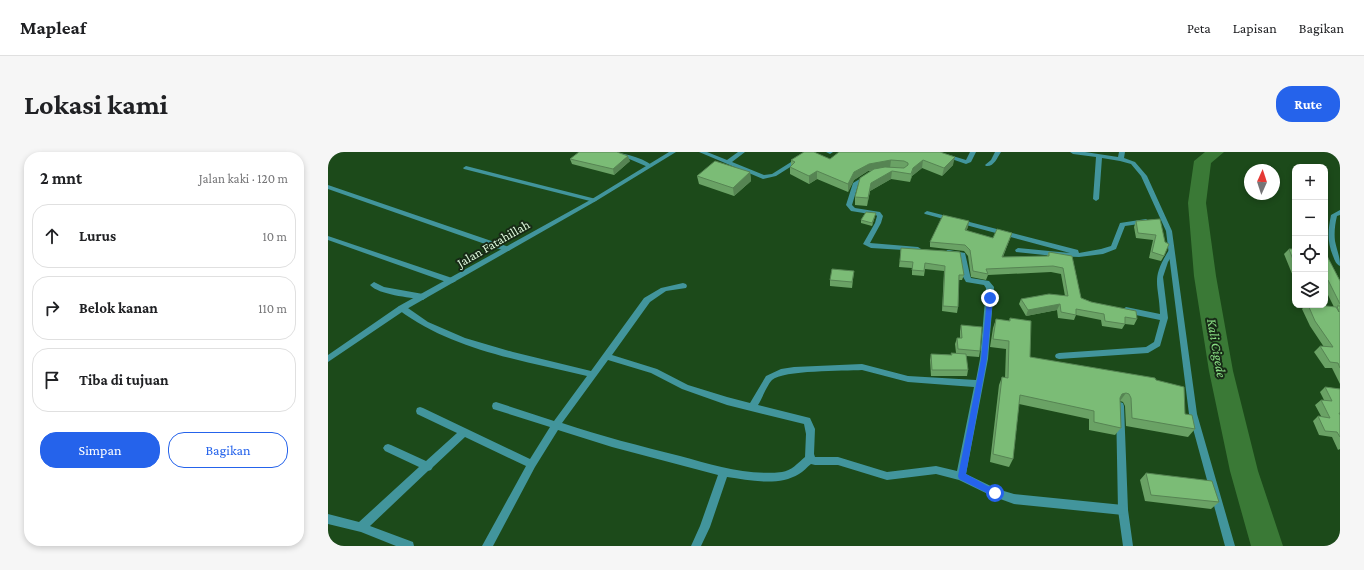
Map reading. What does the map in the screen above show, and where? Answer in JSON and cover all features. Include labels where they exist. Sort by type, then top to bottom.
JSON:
[{"type":"street","points":[[608,152],[629,157],[650,166]]},
{"type":"street","points":[[629,157],[636,152]]},
{"type":"street","name":"Jalan Fatahillah","points":[[328,359],[402,308],[594,200],[673,152]]},
{"type":"street","points":[[702,152],[763,177],[768,177],[811,152]]},
{"type":"street","points":[[728,162],[742,152]]},
{"type":"street","points":[[946,156],[966,162],[969,161],[974,152]]},
{"type":"street","points":[[988,165],[993,161],[998,152]]},
{"type":"street","points":[[1072,152],[1099,156],[1121,155],[1133,164],[1144,176],[1165,220],[1169,231],[1193,414],[1230,546]]},
{"type":"street","points":[[1096,199],[1099,156]]},
{"type":"street","points":[[466,168],[594,200]]},
{"type":"street","points":[[875,172],[855,184],[849,205],[853,210],[878,214],[880,216],[878,223],[866,244],[872,246],[927,250]]},
{"type":"street","points":[[328,187],[507,249]]},
{"type":"street","points":[[1340,212],[1334,215],[1330,233],[1334,252],[1340,264]]},
{"type":"street","points":[[927,213],[1084,254]]},
{"type":"street","points":[[1018,250],[1069,255],[1084,254],[1114,247],[1122,224],[1165,220]]},
{"type":"street","points":[[328,238],[452,280]]},
{"type":"street","points":[[943,252],[963,255],[967,279],[970,281],[986,283],[990,287],[984,359],[962,476]]},
{"type":"street","points":[[1059,356],[1148,350],[1157,344],[1164,318],[1159,278],[1161,265],[1171,252]]},
{"type":"street","points":[[374,285],[382,289],[423,297]]},
{"type":"street","points":[[487,546],[532,464],[556,425],[647,300],[655,293],[669,287],[683,286]]},
{"type":"street","points":[[402,308],[417,321],[443,335],[465,342],[592,374]]},
{"type":"street","points":[[1119,309],[1164,318]]},
{"type":"street","points":[[606,356],[654,371],[685,387],[727,400],[807,421],[811,429],[809,446],[810,459]]},
{"type":"street","points":[[753,406],[769,378],[781,372],[794,370],[862,367],[908,378],[979,384]]},
{"type":"street","points":[[496,406],[612,443],[724,472],[756,477],[778,478],[796,471],[810,459]]},
{"type":"street","points":[[1120,406],[1123,510],[1128,546]]},
{"type":"street","points":[[420,411],[532,464]]},
{"type":"street","points":[[361,527],[428,467],[464,432]]},
{"type":"street","points":[[388,448],[428,467]]},
{"type":"street","points":[[810,459],[815,462],[838,461],[887,476],[936,470],[962,476],[995,493],[1014,499],[1123,510]]},
{"type":"street","points":[[696,546],[705,526],[724,472]]},
{"type":"street","points":[[328,519],[361,527],[409,546]]},
{"type":"building","points":[[579,152],[617,152],[628,156],[613,169],[570,159]]},
{"type":"building","points":[[804,152],[814,152],[830,159],[839,152],[940,152],[955,157],[944,168],[923,160],[913,168],[911,174],[892,171],[871,183],[868,198],[855,197],[860,178],[874,169],[885,167],[904,168],[908,165],[908,163],[904,161],[891,160],[869,164],[854,172],[848,184],[817,171],[809,176],[790,167],[795,162],[791,160]]},
{"type":"building","points":[[715,161],[750,172],[733,188],[697,176]]},
{"type":"building","points":[[866,212],[876,213],[872,223],[861,220]]},
{"type":"building","points":[[943,215],[969,221],[965,230],[993,238],[997,229],[1012,233],[1002,257],[1049,256],[1049,252],[1072,256],[1081,298],[1091,302],[1136,311],[1137,319],[1125,317],[1125,324],[1105,321],[1104,314],[1076,309],[1076,315],[1061,312],[1060,304],[1028,310],[1021,299],[1049,294],[1068,296],[1063,268],[1053,266],[986,269],[988,274],[973,271],[970,250],[965,245],[930,242]]},
{"type":"building","points":[[1160,219],[1165,242],[1169,244],[1164,256],[1152,252],[1156,235],[1138,233],[1136,221]]},
{"type":"building","points":[[901,248],[960,252],[964,275],[959,275],[958,307],[943,306],[945,266],[925,263],[924,271],[912,270],[913,262],[900,261]]},
{"type":"building","points":[[1289,249],[1292,249],[1292,257]]},
{"type":"building","points":[[1328,258],[1340,281],[1340,304],[1328,280]]},
{"type":"building","points":[[832,269],[854,271],[852,282],[830,280]]},
{"type":"building","points":[[1337,306],[1340,306],[1340,368],[1338,363],[1330,362],[1320,346],[1333,347],[1315,321],[1309,308],[1336,307],[1339,312]]},
{"type":"building","points":[[1010,318],[1031,321],[1030,357],[1155,378],[1156,380],[1184,387],[1185,414],[1192,415],[1195,429],[1132,418],[1131,398],[1129,394],[1126,393],[1122,394],[1120,398],[1121,428],[1094,422],[1094,411],[1020,395],[1013,459],[993,454],[1002,377],[1008,378],[1009,341],[993,339],[996,319],[1010,321]]},
{"type":"building","points":[[961,325],[982,327],[980,351],[958,349],[957,338],[962,338]]},
{"type":"building","points":[[951,353],[966,354],[968,370],[932,370],[931,354],[952,355]]},
{"type":"building","points":[[1325,387],[1340,389],[1340,437],[1337,432],[1325,431],[1318,416],[1330,418],[1321,400],[1332,401]]},
{"type":"building","points":[[1146,473],[1212,481],[1219,502],[1151,495]]},
{"type":"waterway","name":"Kali Cigede","points":[[1216,152],[1203,161],[1197,203],[1205,276],[1221,371],[1244,471],[1267,546]]},
{"type":"route","points":[[990,298],[984,359],[962,476],[995,493]]}]
